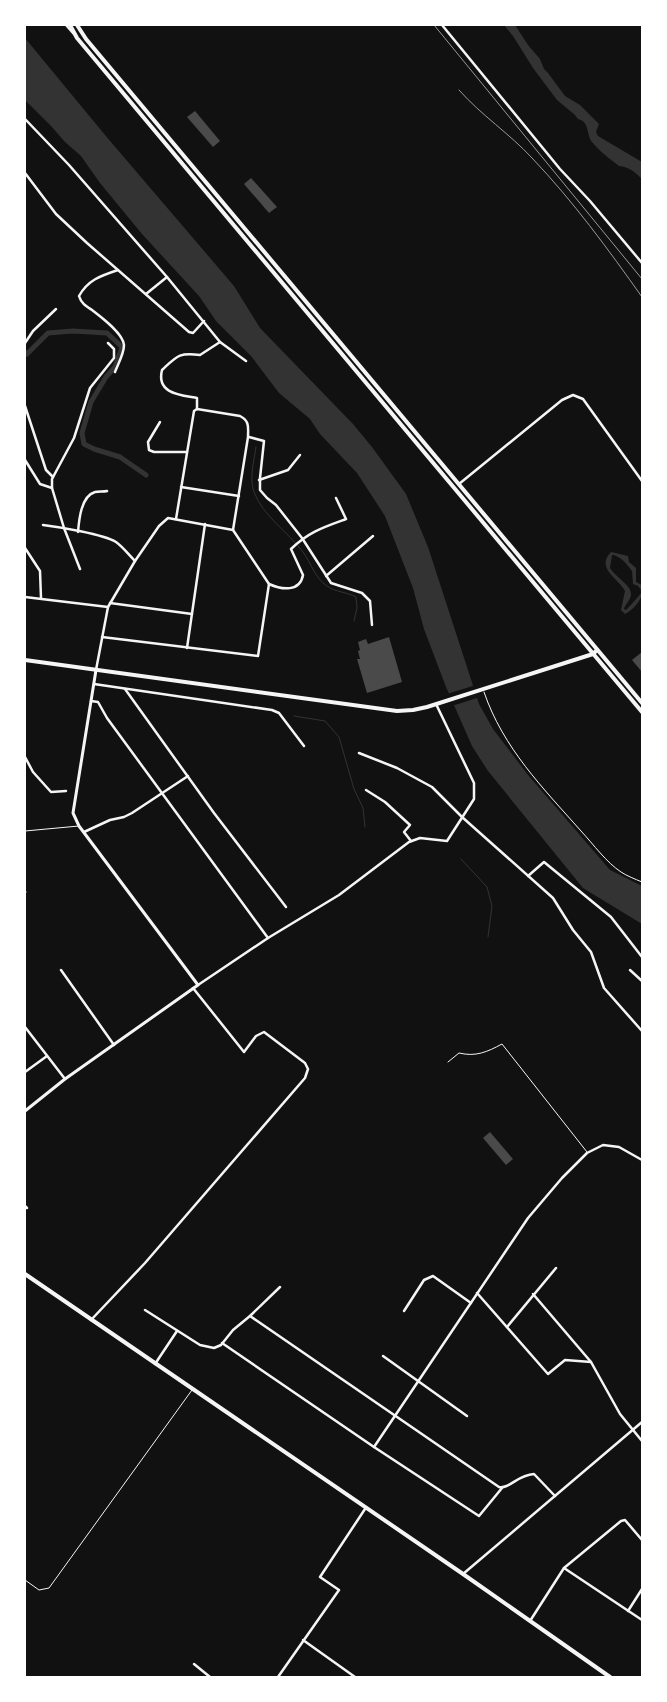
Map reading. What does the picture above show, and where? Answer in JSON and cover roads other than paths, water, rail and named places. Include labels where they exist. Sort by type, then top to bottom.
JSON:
[{"type":"main road","points":[[70,25],[77,38],[183,165],[457,486]]},
{"type":"main road","points":[[78,27],[595,652],[642,712]]},
{"type":"main road","points":[[183,165],[188,161]]},
{"type":"main road","points":[[25,660],[380,710],[413,710],[595,652]]},
{"type":"main road","points":[[595,652],[642,704]]},
{"type":"main road","points":[[25,1274],[610,1677]]},
{"type":"street","points":[[66,25],[77,38]]},
{"type":"street","points":[[442,25],[560,169],[590,201],[642,263]]},
{"type":"street","points":[[25,119],[69,165],[167,277],[220,342],[246,361]]},
{"type":"street","points":[[25,173],[56,214],[190,333],[193,333],[204,321]]},
{"type":"street","points":[[115,372],[123,350],[122,340],[118,333],[80,302],[79,296],[83,288],[95,277],[118,270]]},
{"type":"street","points":[[146,294],[167,277]]},
{"type":"street","points":[[25,344],[33,330],[56,309]]},
{"type":"street","points":[[176,519],[186,452],[194,411],[197,409],[197,398],[180,395],[165,387],[161,381],[162,370],[178,356],[185,354],[200,355],[220,342]]},
{"type":"street","points":[[80,568],[64,528],[52,488],[53,477],[74,438],[90,388],[114,358],[114,349],[108,343]]},
{"type":"street","points":[[457,486],[562,400],[573,395],[583,399],[642,481]]},
{"type":"street","points":[[25,406],[46,470],[53,477]]},
{"type":"street","points":[[197,409],[240,416],[245,418],[248,423],[248,437],[240,496],[233,530]]},
{"type":"street","points":[[160,422],[148,442],[148,450],[154,452],[186,452]]},
{"type":"street","points":[[248,437],[264,441],[259,480],[260,490],[276,505],[302,538],[331,583],[362,593],[370,600],[372,624]]},
{"type":"street","points":[[259,480],[288,470],[300,455]]},
{"type":"street","points":[[25,460],[40,484],[52,488]]},
{"type":"street","points":[[181,487],[240,496]]},
{"type":"street","points":[[78,532],[80,516],[87,498],[94,492],[107,491]]},
{"type":"street","points":[[198,985],[79,826],[73,813],[108,607],[159,526],[168,518],[233,530],[269,584],[277,587],[293,588],[302,580],[303,575],[302,569],[291,550],[302,538],[317,529],[346,519],[336,498]]},
{"type":"street","points":[[187,648],[205,524]]},
{"type":"street","points":[[43,525],[108,538],[116,542],[135,562]]},
{"type":"street","points":[[326,576],[373,536]]},
{"type":"street","points":[[25,548],[40,571],[40,598]]},
{"type":"street","points":[[102,637],[258,656],[269,584]]},
{"type":"street","points":[[25,596],[108,607]]},
{"type":"street","points":[[110,603],[192,614]]},
{"type":"street","points":[[94,684],[272,710],[279,714],[304,746]]},
{"type":"street","points":[[125,689],[214,813],[286,907]]},
{"type":"street","points":[[91,701],[98,702],[107,718],[268,938]]},
{"type":"street","points":[[25,1111],[65,1079],[193,988],[268,938],[339,895],[412,841],[420,838],[439,842],[447,841],[474,798],[474,783],[436,704]]},
{"type":"street","points":[[359,753],[397,768],[432,787],[462,817],[553,898],[573,930],[591,952],[604,988],[642,1031]]},
{"type":"street","points":[[25,757],[33,772],[52,792],[66,791]]},
{"type":"street","points":[[84,832],[110,820],[132,813],[188,776]]},
{"type":"street","points":[[366,790],[385,802],[410,825],[404,832],[412,841]]},
{"type":"street","points":[[528,876],[544,862],[612,917],[642,957]]},
{"type":"street","points":[[60,970],[114,1045]]},
{"type":"street","points":[[630,970],[642,982]]},
{"type":"street","points":[[91,1320],[145,1263],[300,1084],[305,1078],[308,1069],[305,1063],[264,1032],[256,1036],[244,1052],[193,988]]},
{"type":"street","points":[[25,1027],[65,1079]]},
{"type":"street","points":[[25,1072],[47,1056]]},
{"type":"street","points":[[374,1447],[528,1218],[562,1178],[587,1153],[602,1145],[614,1145],[642,1160]]},
{"type":"street","points":[[507,1327],[556,1268]]},
{"type":"street","points":[[404,1311],[424,1280],[433,1276],[471,1303]]},
{"type":"street","points":[[145,1310],[204,1347],[214,1348],[218,1347],[232,1330],[250,1316],[280,1287]]},
{"type":"street","points":[[477,1293],[548,1374],[565,1360],[591,1362]]},
{"type":"street","points":[[533,1294],[591,1362],[620,1414],[642,1441]]},
{"type":"street","points":[[250,1316],[502,1488]]},
{"type":"street","points":[[155,1364],[178,1331]]},
{"type":"street","points":[[222,1343],[479,1516],[502,1488],[507,1487],[520,1477],[534,1474],[555,1496]]},
{"type":"street","points":[[383,1356],[467,1416]]},
{"type":"street","points":[[463,1574],[642,1422]]},
{"type":"street","points":[[278,1677],[339,1590],[320,1577],[365,1509]]},
{"type":"street","points":[[530,1621],[564,1568],[621,1521],[625,1520],[629,1523],[642,1540]]},
{"type":"street","points":[[564,1568],[642,1620]]},
{"type":"street","points":[[628,1611],[642,1590]]},
{"type":"street","points":[[303,1640],[355,1677]]},
{"type":"street","points":[[194,1664],[210,1677]]},
{"type":"lane","points":[[25,831],[79,826]]},
{"type":"lane","points":[[448,1062],[459,1053],[470,1056],[487,1052],[502,1044],[587,1153]]},
{"type":"lane","points":[[25,1580],[39,1590],[49,1588],[193,1390]]},
{"type":"waterway","points":[[25,352],[27,354],[48,333],[73,331],[107,333],[122,347],[115,367],[106,377],[91,402],[82,433],[84,444],[120,457],[146,475]]},
{"type":"waterway","points":[[256,447],[252,481],[258,501],[263,509],[303,552],[316,575],[323,583],[334,590],[356,597],[357,608],[354,621]]},
{"type":"waterway","points":[[294,716],[325,721],[339,737],[354,789],[363,808],[365,827]]},
{"type":"waterway","points":[[461,859],[487,887],[492,906],[488,937]]},
{"type":"railway","points":[[434,25],[642,279]]},
{"type":"railway","points":[[459,90],[523,149],[547,174],[590,226],[642,297]]}]
